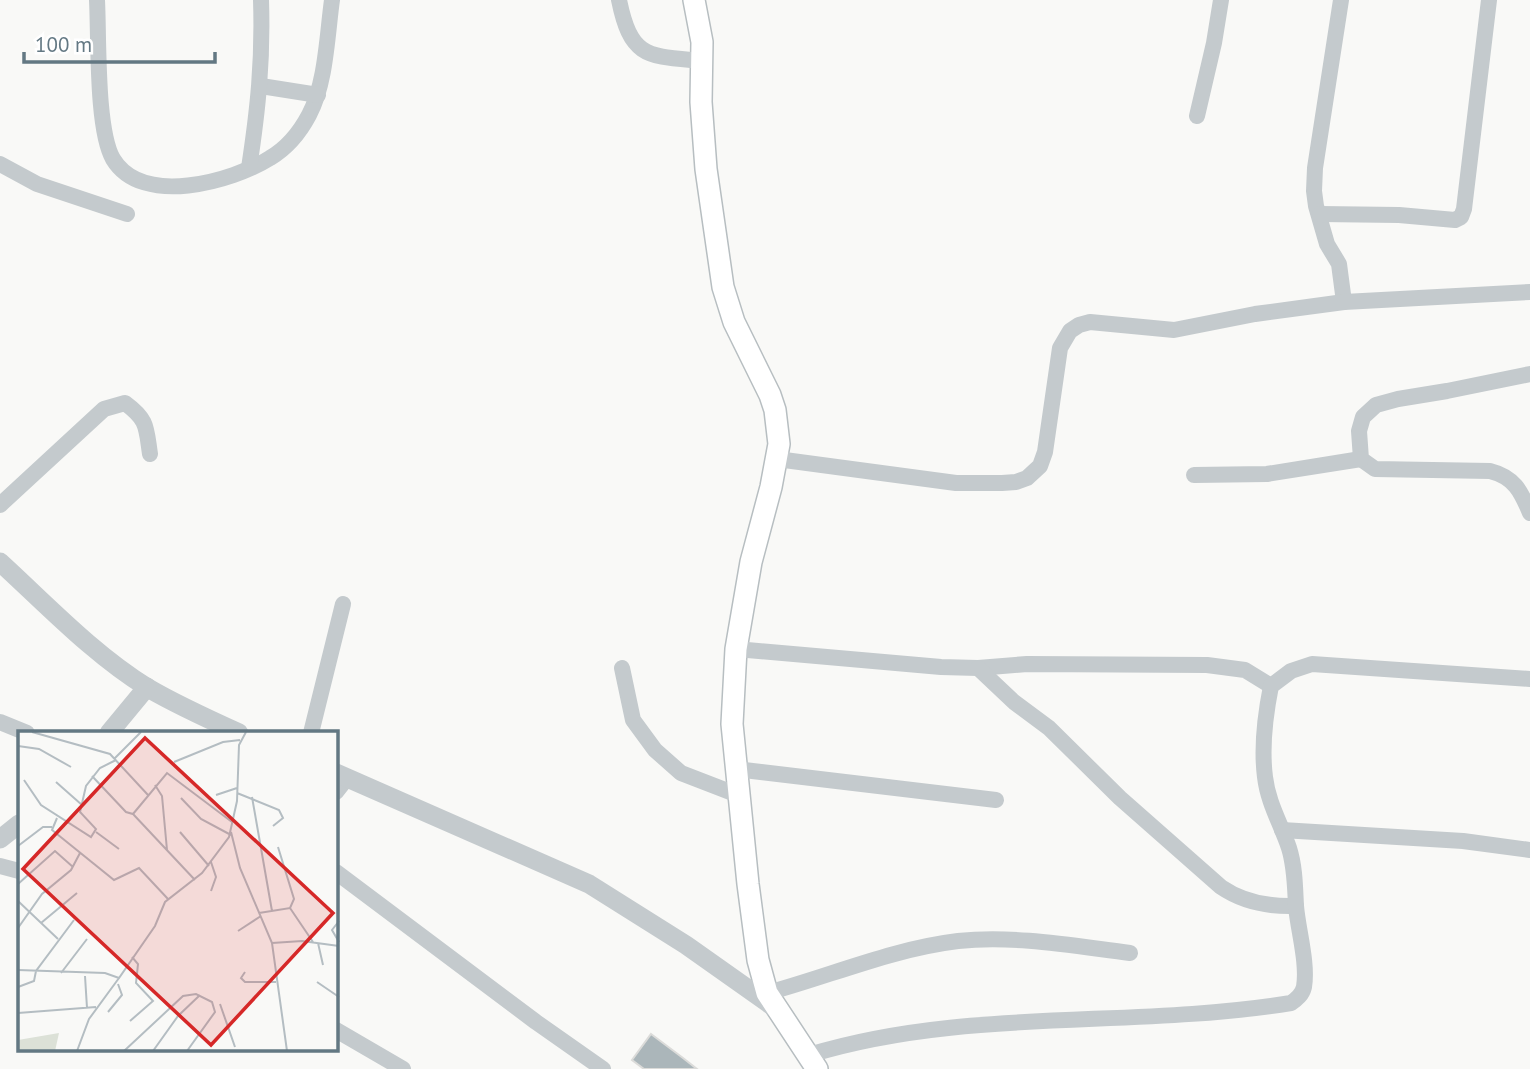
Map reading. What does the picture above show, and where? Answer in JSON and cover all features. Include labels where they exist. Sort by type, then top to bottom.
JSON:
[{"type":"main road","points":[[694,0],[702,43],[701,102],[705,169],[723,287],[734,322],[770,395],[778,431],[777,459],[751,562],[736,649],[732,709],[738,795],[755,935],[771,1001],[813,1062]]},
{"type":"street","points":[[97,0],[107,145],[122,169],[137,180],[168,187],[197,184],[249,168],[269,159],[289,143],[309,116],[318,95],[332,0]]},
{"type":"street","points":[[249,168],[261,86],[261,0]]},
{"type":"street","points":[[619,0],[626,30],[644,52],[702,61]]},
{"type":"street","points":[[1196,116],[1222,0]]},
{"type":"street","points":[[1341,0],[1315,168],[1314,191],[1327,244],[1339,264],[1344,302]]},
{"type":"street","points":[[1320,214],[1399,215],[1455,220],[1461,217],[1489,0]]},
{"type":"street","points":[[261,86],[318,95]]},
{"type":"street","points":[[0,164],[37,184],[127,214]]},
{"type":"street","points":[[777,459],[956,483],[1016,482],[1027,478],[1040,466],[1045,453],[1060,348],[1070,331],[1079,325],[1090,322],[1174,330],[1255,314],[1344,302],[1530,292]]},
{"type":"street","points":[[1530,374],[1398,398],[1376,405],[1363,418],[1359,431],[1361,459],[1367,465],[1383,470],[1466,470],[1490,471],[1504,475],[1520,489],[1530,513]]},
{"type":"street","points":[[0,506],[104,409],[111,406],[125,403],[141,414],[150,454]]},
{"type":"street","points":[[1194,475],[1267,474],[1361,459]]},
{"type":"street","points":[[0,562],[104,656],[147,687],[196,714],[234,731]]},
{"type":"street","points":[[311,731],[343,604]]},
{"type":"street","points":[[736,649],[941,667],[978,668],[1027,664],[1207,665],[1245,670],[1271,686]]},
{"type":"street","points":[[813,1062],[843,1044],[965,1024],[1244,1010],[1290,1003],[1297,999],[1304,985],[1296,883],[1289,850],[1269,798],[1265,778],[1264,739],[1271,686],[1292,671],[1312,664],[1530,680]]},
{"type":"street","points":[[622,668],[633,720],[656,750],[681,773],[738,795]]},
{"type":"street","points":[[978,668],[1014,702],[1049,727],[1120,798],[1221,887],[1246,900],[1296,906]]},
{"type":"street","points":[[111,731],[147,687]]},
{"type":"street","points":[[0,722],[22,731]]},
{"type":"street","points":[[736,769],[996,800]]},
{"type":"street","points":[[340,781],[589,884],[771,1001],[879,958],[958,941],[1002,940],[1130,953]]},
{"type":"street","points":[[0,839],[18,825]]},
{"type":"street","points":[[1283,830],[1463,841],[1530,850]]},
{"type":"street","points":[[0,866],[18,871]]},
{"type":"street","points":[[338,874],[603,1069]]},
{"type":"street","points":[[338,1031],[403,1069]]},
{"type":"building","points":[[651,1034],[697,1069],[644,1069],[632,1060]]}]
